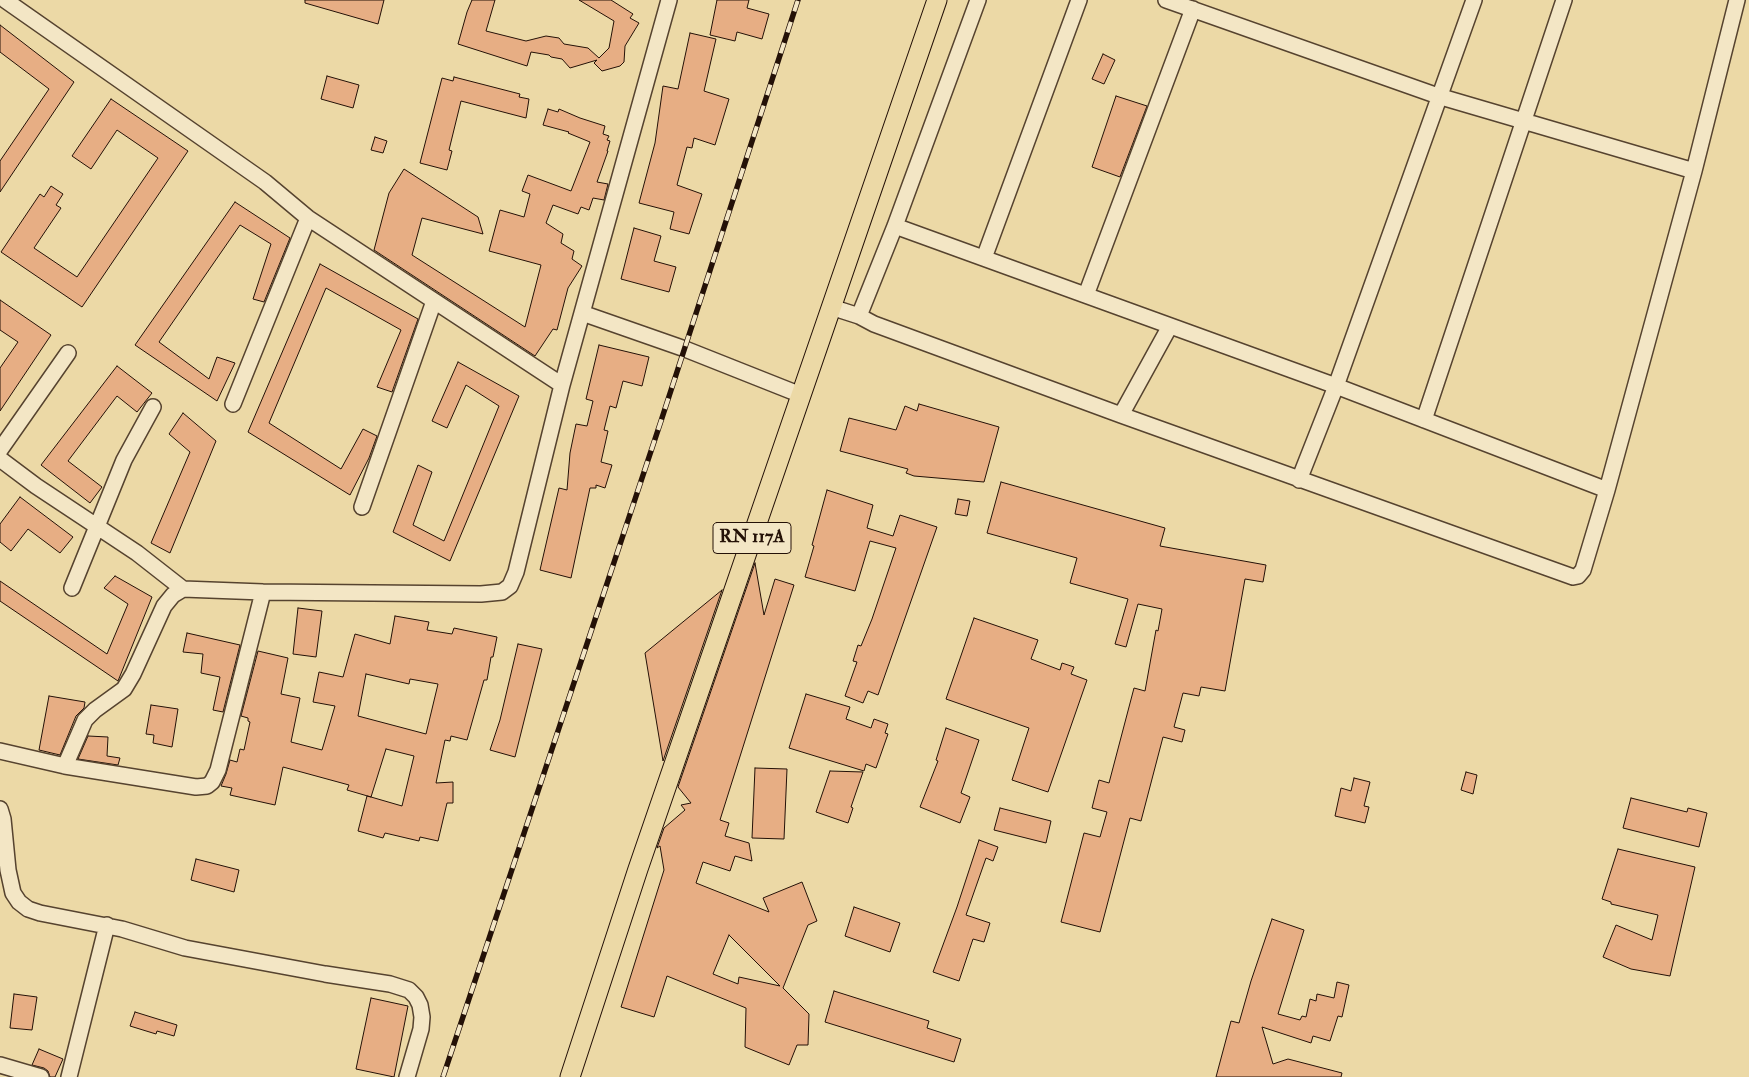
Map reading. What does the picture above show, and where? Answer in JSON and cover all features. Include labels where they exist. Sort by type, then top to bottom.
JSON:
[{"type":"main road","name":"RN 117A","points":[[570,1077],[642,860],[937,0]]},
{"type":"street","points":[[5,0],[265,182],[308,218],[562,385]]},
{"type":"street","points":[[65,766],[85,720],[95,710],[124,689],[133,674],[164,606],[173,595],[183,589],[263,592],[482,594],[502,592],[510,586],[516,572],[562,385],[669,0]]},
{"type":"street","points":[[860,316],[978,0]]},
{"type":"street","points":[[984,258],[1079,0]]},
{"type":"street","points":[[1299,480],[1336,386],[1438,96],[1474,0]]},
{"type":"street","points":[[1424,420],[1564,0]]},
{"type":"street","points":[[831,307],[860,316],[874,324],[1299,480],[1573,577],[1578,576],[1584,570],[1608,490],[1694,171],[1737,0]]},
{"type":"street","points":[[1174,1],[1438,96],[1694,171]]},
{"type":"street","points":[[1086,295],[1193,9]]},
{"type":"street","points":[[233,404],[308,218]]},
{"type":"street","points":[[895,226],[1336,386],[1608,490]]},
{"type":"street","points":[[362,507],[434,301]]},
{"type":"street","points":[[582,314],[684,348],[801,395]]},
{"type":"street","points":[[1122,415],[1170,326]]},
{"type":"street","points":[[0,450],[68,353]]},
{"type":"street","points":[[72,588],[124,460],[152,407]]},
{"type":"street","points":[[0,458],[36,486],[137,553],[183,589]]},
{"type":"street","points":[[0,751],[65,766],[196,787],[206,786],[212,782],[218,770],[263,592]]},
{"type":"street","points":[[0,809],[13,893],[19,902],[28,909],[40,913],[107,925],[185,948],[390,984],[409,990],[416,997],[420,1005],[422,1017],[421,1029],[406,1077]]},
{"type":"street","points":[[69,1077],[107,925]]},
{"type":"street","points":[[0,1065],[41,1077]]},
{"type":"building","points":[[305,0],[384,0],[378,24],[305,3]]},
{"type":"building","points":[[472,0],[495,0],[486,31],[526,41],[546,36],[559,38],[564,44],[588,48],[599,58],[609,48],[614,21],[579,0],[611,0],[633,14],[630,18],[639,23],[625,46],[624,62],[620,66],[602,71],[594,63],[597,60],[570,68],[562,59],[531,52],[527,66],[458,44]]},
{"type":"building","points":[[717,0],[749,0],[747,8],[769,14],[762,39],[737,32],[735,41],[710,35]]},
{"type":"building","points":[[0,25],[74,82],[0,192],[0,161],[49,89],[0,52]]},
{"type":"building","points":[[690,33],[716,39],[704,91],[729,99],[715,145],[694,138],[692,148],[687,147],[677,185],[702,194],[689,234],[670,229],[674,212],[639,203],[655,143],[663,86],[678,89]]},
{"type":"building","points":[[1103,54],[1115,60],[1104,84],[1092,79]]},
{"type":"building","points":[[327,76],[359,85],[353,108],[321,99]]},
{"type":"building","points":[[454,77],[520,94],[519,97],[529,99],[526,118],[461,101],[449,150],[452,151],[447,170],[420,163],[442,78],[453,81]]},
{"type":"building","points":[[1116,96],[1147,106],[1120,177],[1092,167]]},
{"type":"building","points":[[111,99],[188,151],[82,307],[1,252],[40,194],[44,197],[51,186],[63,194],[56,205],[61,208],[34,248],[77,277],[158,158],[117,130],[91,169],[72,156]]},
{"type":"building","points":[[548,109],[558,112],[559,109],[605,126],[603,134],[609,136],[607,140],[610,141],[597,182],[608,184],[604,200],[593,198],[589,210],[581,207],[578,214],[553,205],[546,223],[563,234],[561,243],[574,251],[572,259],[582,266],[568,288],[557,330],[553,329],[535,356],[374,250],[389,193],[404,169],[478,217],[483,234],[422,218],[412,255],[525,327],[541,265],[489,251],[500,210],[524,217],[530,194],[522,191],[528,175],[571,191],[590,142],[569,132],[543,125]]},
{"type":"building","points":[[375,137],[387,141],[383,153],[371,150]]},
{"type":"building","points":[[235,202],[290,238],[264,302],[253,299],[271,244],[240,225],[159,342],[209,379],[217,357],[235,363],[217,401],[135,345]]},
{"type":"building","points":[[634,228],[661,236],[654,261],[676,267],[669,292],[621,279]]},
{"type":"building","points":[[320,264],[418,319],[392,392],[377,387],[401,330],[326,288],[269,423],[341,469],[363,429],[377,436],[369,458],[350,495],[248,432]]},
{"type":"building","points":[[0,300],[51,335],[0,411],[0,368],[18,342],[0,330]]},
{"type":"building","points":[[599,345],[649,357],[642,386],[623,381],[616,408],[610,406],[604,430],[608,431],[601,462],[612,465],[605,488],[596,485],[596,488],[590,488],[571,578],[540,570],[559,488],[567,490],[570,453],[576,424],[587,426],[593,401],[586,399]]},
{"type":"building","points":[[458,362],[519,396],[450,561],[393,532],[418,465],[432,472],[413,525],[444,541],[499,406],[466,385],[447,428],[432,421]]},
{"type":"building","points":[[117,366],[152,393],[137,412],[117,396],[68,461],[102,487],[90,503],[41,465]]},
{"type":"building","points":[[919,404],[999,427],[984,482],[914,476],[906,473],[908,469],[840,451],[849,418],[896,430],[905,406],[917,411]]},
{"type":"building","points":[[183,413],[216,441],[170,553],[151,543],[190,452],[169,434]]},
{"type":"building","points":[[1001,482],[1165,528],[1160,546],[1266,565],[1263,582],[1245,579],[1225,691],[1201,687],[1199,696],[1183,693],[1174,727],[1185,730],[1182,742],[1163,737],[1141,821],[1130,818],[1100,932],[1061,922],[1084,833],[1100,837],[1107,812],[1092,808],[1099,780],[1109,783],[1134,688],[1145,691],[1156,630],[1158,631],[1162,609],[1138,604],[1126,647],[1115,644],[1128,599],[1070,583],[1077,558],[987,533]]},
{"type":"building","points":[[827,490],[873,505],[867,528],[893,536],[900,515],[937,527],[878,695],[868,691],[863,703],[845,696],[857,662],[853,661],[858,645],[861,646],[872,619],[896,548],[870,541],[855,591],[805,577]]},
{"type":"building","points":[[20,497],[73,537],[60,553],[28,529],[11,551],[0,542],[0,524]]},
{"type":"building","points":[[958,499],[970,501],[967,516],[955,514]]},
{"type":"building","points":[[755,563],[764,615],[775,579],[794,585],[720,820],[729,823],[725,836],[749,843],[752,861],[735,856],[730,871],[703,862],[696,883],[769,912],[763,898],[802,882],[817,921],[808,925],[783,988],[809,1014],[808,1045],[797,1045],[789,1065],[745,1047],[746,1008],[667,976],[654,1017],[621,1007],[664,870],[660,846],[657,848],[664,828],[685,810],[681,805],[691,803],[678,787]],"holes":[[[729,935],[780,986],[739,977],[738,984],[713,974]]]},
{"type":"building","points":[[115,576],[152,597],[118,681],[0,601],[0,581],[107,654],[128,604],[104,588]]},
{"type":"building","points":[[722,590],[663,761],[645,653]]},
{"type":"building","points":[[298,608],[322,611],[316,657],[293,654]]},
{"type":"building","points":[[395,616],[429,622],[427,630],[452,634],[454,628],[497,637],[487,680],[484,680],[467,740],[451,736],[450,741],[445,740],[436,783],[453,782],[453,803],[447,803],[438,841],[420,837],[419,841],[385,833],[383,838],[358,831],[367,796],[371,797],[347,790],[349,785],[283,767],[275,805],[230,795],[232,788],[221,786],[230,760],[237,762],[240,749],[244,750],[250,722],[248,718],[241,716],[258,651],[288,658],[281,694],[300,698],[291,742],[322,750],[335,706],[313,702],[319,672],[343,677],[355,634],[390,644]],"holes":[[[366,674],[409,684],[410,679],[438,684],[426,734],[358,716]],[[386,749],[414,756],[402,806],[371,797]]]},
{"type":"building","points":[[974,618],[1038,640],[1031,659],[1060,670],[1062,663],[1074,667],[1071,674],[1087,680],[1048,792],[1012,780],[1029,728],[946,699]]},
{"type":"building","points":[[187,633],[240,645],[223,712],[213,710],[220,677],[201,673],[203,654],[183,652]]},
{"type":"building","points":[[518,644],[542,649],[515,757],[490,750],[500,720]]},
{"type":"building","points":[[806,694],[850,707],[846,719],[871,728],[874,719],[888,724],[885,733],[888,734],[876,768],[866,764],[864,771],[789,748]]},
{"type":"building","points":[[49,696],[85,702],[84,708],[76,716],[60,755],[39,750]]},
{"type":"building","points":[[151,705],[178,709],[172,747],[153,743],[154,735],[146,734]]},
{"type":"building","points":[[946,728],[979,740],[961,793],[970,797],[960,823],[920,807],[938,761],[936,760]]},
{"type":"building","points":[[88,736],[108,737],[107,756],[120,758],[118,765],[78,759]]},
{"type":"building","points":[[755,768],[787,769],[784,839],[752,838]]},
{"type":"building","points":[[830,771],[863,772],[851,807],[853,808],[848,823],[816,812]]},
{"type":"building","points":[[1466,772],[1477,775],[1473,794],[1461,790]]},
{"type":"building","points":[[1354,778],[1370,782],[1364,806],[1369,807],[1365,823],[1335,816],[1341,788],[1351,791]]},
{"type":"building","points":[[1631,798],[1687,812],[1688,808],[1707,813],[1699,847],[1623,828]]},
{"type":"building","points":[[1000,808],[1051,821],[1046,843],[994,830]]},
{"type":"building","points":[[979,840],[998,847],[993,861],[986,858],[966,915],[990,923],[984,942],[973,939],[959,981],[933,972]]},
{"type":"building","points":[[1618,849],[1695,867],[1670,976],[1631,969],[1603,957],[1616,925],[1652,940],[1658,915],[1611,904],[1611,902],[1602,899]]},
{"type":"building","points":[[196,859],[239,870],[234,892],[191,880]]},
{"type":"building","points":[[854,907],[900,923],[890,952],[845,936]]},
{"type":"building","points":[[1272,919],[1304,930],[1278,1014],[1300,1020],[1302,1016],[1306,1017],[1310,999],[1316,1001],[1317,994],[1334,998],[1337,982],[1349,985],[1342,1017],[1338,1016],[1330,1041],[1313,1036],[1311,1043],[1262,1027],[1273,1064],[1288,1059],[1342,1073],[1341,1077],[1216,1077],[1231,1021],[1239,1023]]},
{"type":"building","points":[[834,991],[929,1021],[927,1028],[961,1039],[954,1062],[825,1022]]},
{"type":"building","points":[[14,994],[37,997],[32,1030],[10,1028]]},
{"type":"building","points":[[371,998],[408,1006],[394,1077],[356,1069]]},
{"type":"building","points":[[135,1012],[177,1025],[174,1036],[157,1031],[156,1034],[130,1026]]},
{"type":"building","points":[[39,1049],[63,1059],[55,1077],[50,1077],[48,1071],[44,1068],[32,1065]]},
{"type":"railway","points":[[443,1077],[661,421],[798,0]]}]
